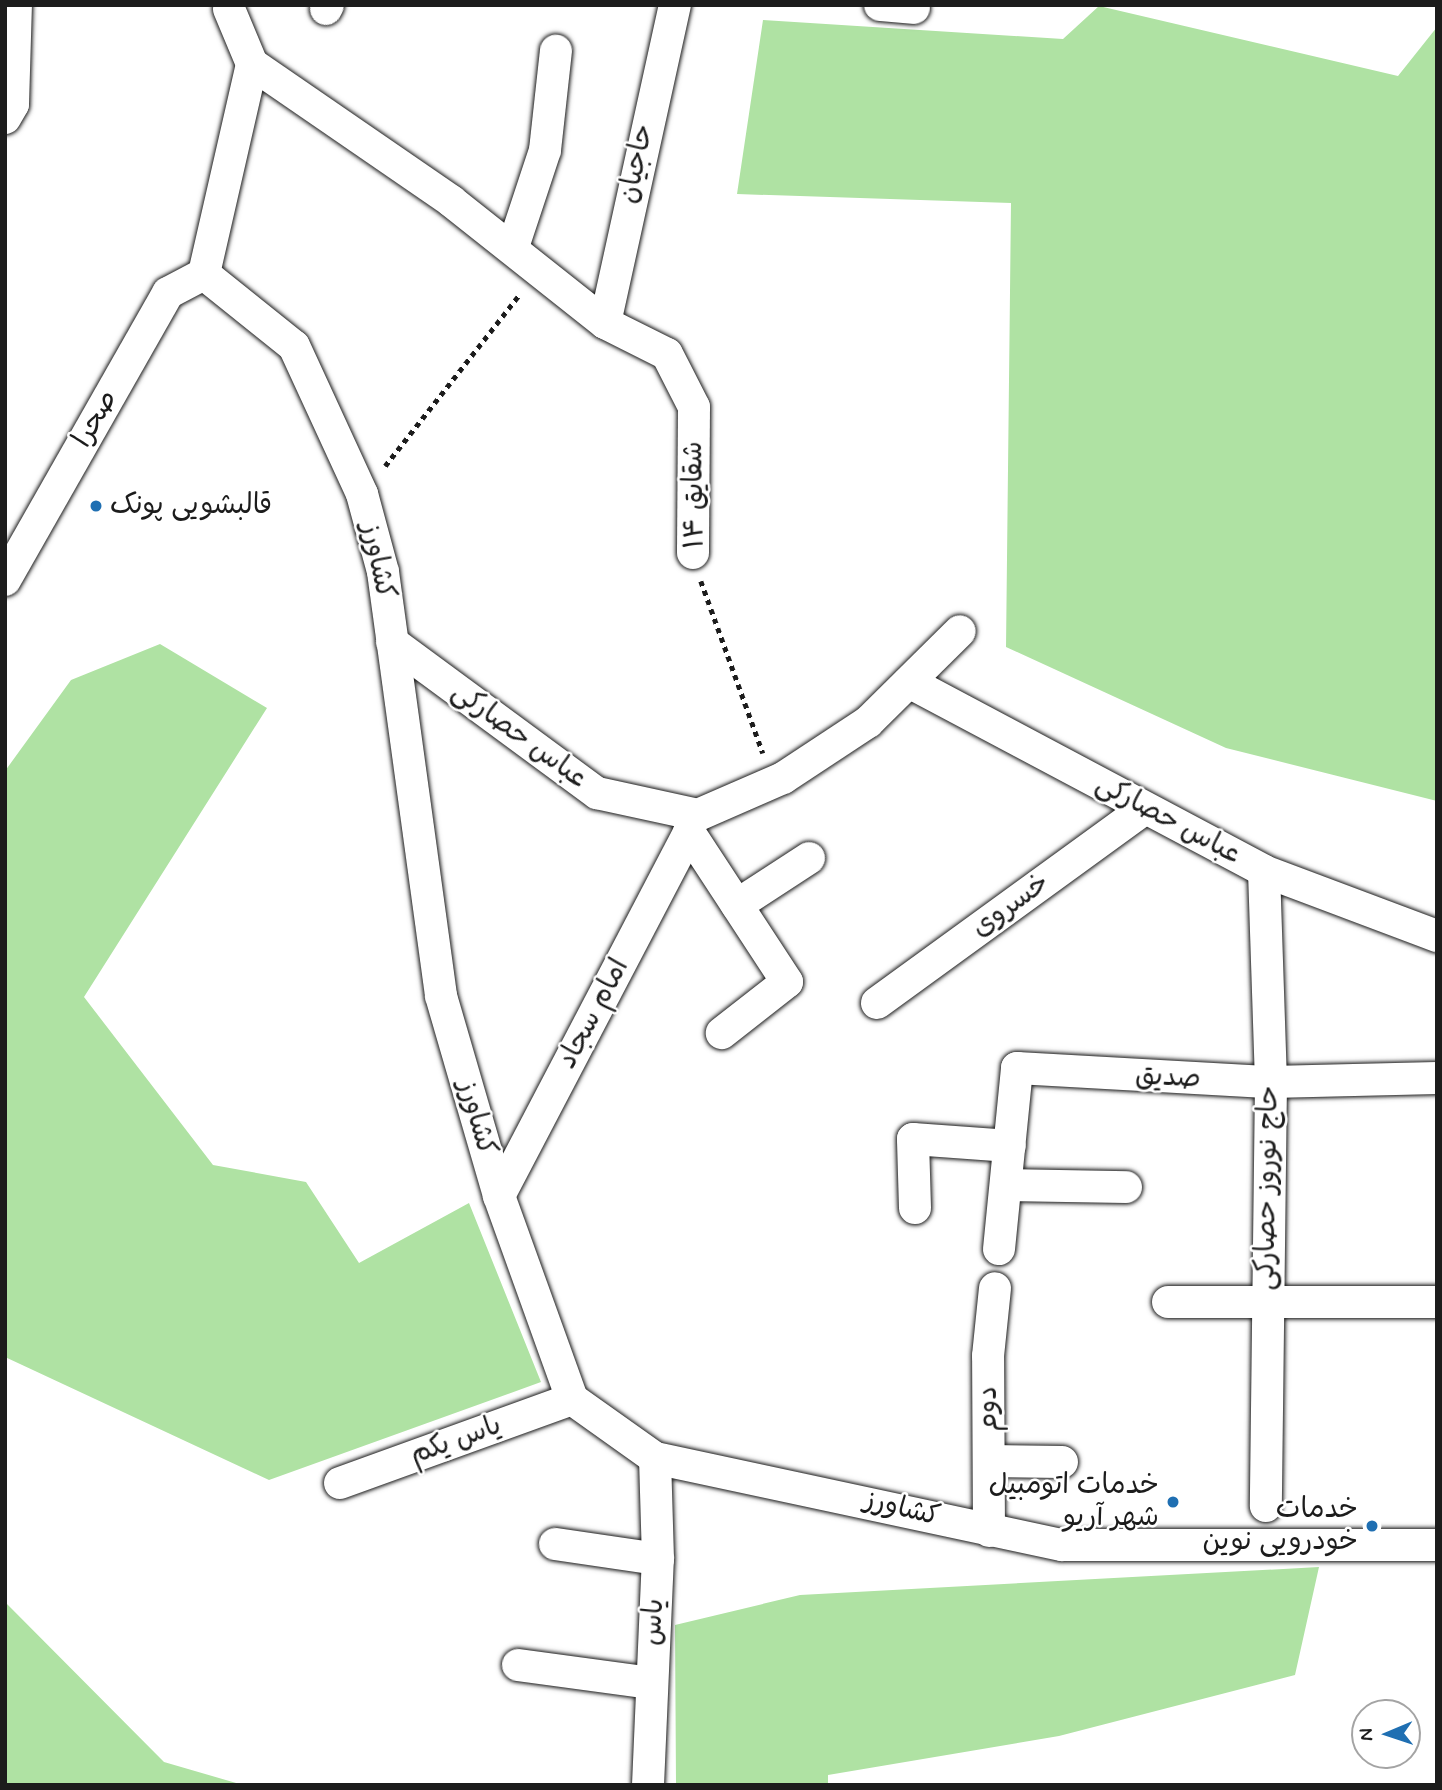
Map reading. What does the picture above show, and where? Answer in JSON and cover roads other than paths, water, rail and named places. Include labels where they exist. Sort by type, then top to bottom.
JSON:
[{"type":"street","points":[[5,118],[13,104],[16,5]]},
{"type":"street","name":"حاجیان","points":[[605,323],[675,5]]},
{"type":"street","points":[[880,5],[914,8]]},
{"type":"street","points":[[204,274],[252,64],[227,6]]},
{"type":"street","points":[[513,247],[545,150],[556,51]]},
{"type":"street","name":"شقایق ۱۴","points":[[252,64],[513,247],[605,323],[667,354],[694,407],[693,553]]},
{"type":"street","name":"کشاورز","points":[[204,274],[294,346],[362,494],[392,642],[441,996],[499,1196],[572,1399],[655,1458],[807,1486],[989,1531],[1062,1545],[1437,1545]]},
{"type":"street","name":"صحرا","points":[[5,580],[168,293],[204,274]]},
{"type":"street","name":"عباس حصارکی","points":[[392,642],[597,793],[698,815],[776,782],[868,722],[960,631]]},
{"type":"street","name":"عباس حصارکی","points":[[909,682],[1264,871],[1437,936]]},
{"type":"street","name":"خسروی","points":[[877,1003],[1144,809]]},
{"type":"street","name":"امام سجاد","points":[[499,1196],[689,832],[737,905]]},
{"type":"street","points":[[722,1032],[787,982],[737,905],[810,858]]},
{"type":"street","name":"حاج نوروز حصارکی","points":[[1264,871],[1271,1082],[1265,1303],[1266,1506]]},
{"type":"street","name":"صدیق","points":[[999,1249],[1017,1068],[1271,1082],[1437,1078]]},
{"type":"street","points":[[915,1208],[913,1139],[1010,1146]]},
{"type":"street","points":[[1006,1185],[1126,1188]]},
{"type":"street","name":"دوم","points":[[989,1531],[995,1288]]},
{"type":"street","points":[[1168,1302],[1437,1302]]},
{"type":"street","name":"یاس یکم","points":[[340,1483],[572,1399]]},
{"type":"street","name":"یاس","points":[[648,1785],[650,1684],[658,1559],[655,1458]]},
{"type":"street","points":[[989,1461],[1062,1462]]},
{"type":"street","points":[[555,1544],[658,1559]]},
{"type":"street","points":[[518,1665],[650,1684]]},
{"type":"place","name":"قالبشویی پونک","points":[[96,506]]},
{"type":"place","name":"خدمات اتومبیل شهر آریو","points":[[1173,1502]]},
{"type":"place","name":"خدمات خودرویی نوین","points":[[1372,1526]]}]
